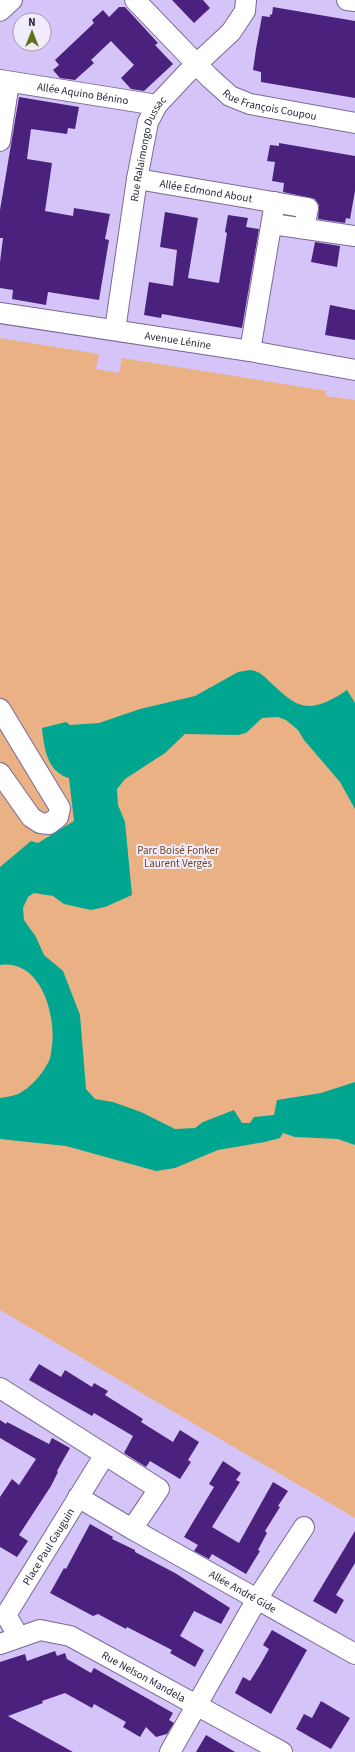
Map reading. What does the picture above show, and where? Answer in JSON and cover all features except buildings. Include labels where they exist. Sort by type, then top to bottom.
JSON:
[{"type":"street","points":[[0,11],[12,0]]},
{"type":"street","name":"Rue François Coupou","points":[[135,0],[230,96],[239,101],[355,123]]},
{"type":"street","name":"Rue Ralaimongo Dussac","points":[[115,330],[137,179],[148,122],[157,105],[231,32],[245,11],[246,0]]},
{"type":"street","points":[[347,0],[355,2]]},
{"type":"street","points":[[0,141],[5,81]]},
{"type":"street","name":"Allée Aquino Bénino","points":[[5,81],[157,105]]},
{"type":"street","name":"Allée Edmond About","points":[[137,179],[308,208],[304,228]]},
{"type":"street","points":[[250,352],[276,202]]},
{"type":"street","points":[[272,224],[355,236]]},
{"type":"street","name":"Avenue Lénine","points":[[0,314],[115,330],[355,370]]},
{"type":"street","points":[[0,709],[56,799],[60,808],[58,817],[49,824],[40,823],[35,820],[0,773]]},
{"type":"street","points":[[0,1388],[104,1456],[159,1489],[132,1529]]},
{"type":"street","name":"Place Paul Gauguin","points":[[19,1637],[3,1612],[104,1456]]},
{"type":"street","name":"Allée André Gide","points":[[78,1497],[132,1529],[355,1654]]},
{"type":"street","points":[[170,1752],[257,1599],[304,1527]]},
{"type":"street","name":"Rue Nelson Mandela","points":[[0,1644],[40,1630],[70,1636],[197,1704],[282,1752]]},
{"type":"green space","name":"Parc Boisé Fonker Laurent Vergès","points":[[0,338],[99,354],[96,369],[119,373],[122,358],[327,391],[325,396],[355,400],[355,1518],[0,1310]]},
{"type":"shaded area","points":[[250,670],[261,674],[289,699],[302,705],[317,705],[326,702],[347,690],[355,703],[355,809],[340,782],[304,740],[298,730],[286,720],[278,717],[262,718],[246,733],[238,735],[185,734],[165,753],[125,779],[117,789],[118,805],[125,822],[132,895],[105,907],[91,910],[64,904],[53,896],[34,893],[28,897],[23,908],[24,920],[36,937],[44,955],[63,971],[80,1015],[86,1089],[95,1099],[113,1102],[141,1112],[175,1129],[195,1128],[203,1122],[234,1110],[242,1123],[250,1123],[254,1117],[274,1115],[277,1100],[321,1093],[355,1082],[355,1145],[338,1139],[295,1137],[283,1133],[280,1138],[218,1150],[175,1168],[156,1171],[66,1146],[0,1139],[0,1098],[18,1094],[32,1084],[40,1075],[51,1056],[53,1033],[48,1005],[43,992],[36,980],[26,971],[14,965],[0,965],[0,867],[31,841],[38,843],[74,821],[69,778],[62,775],[51,765],[44,743],[42,728],[66,722],[70,725],[99,723],[140,709],[195,696],[238,672]]}]
